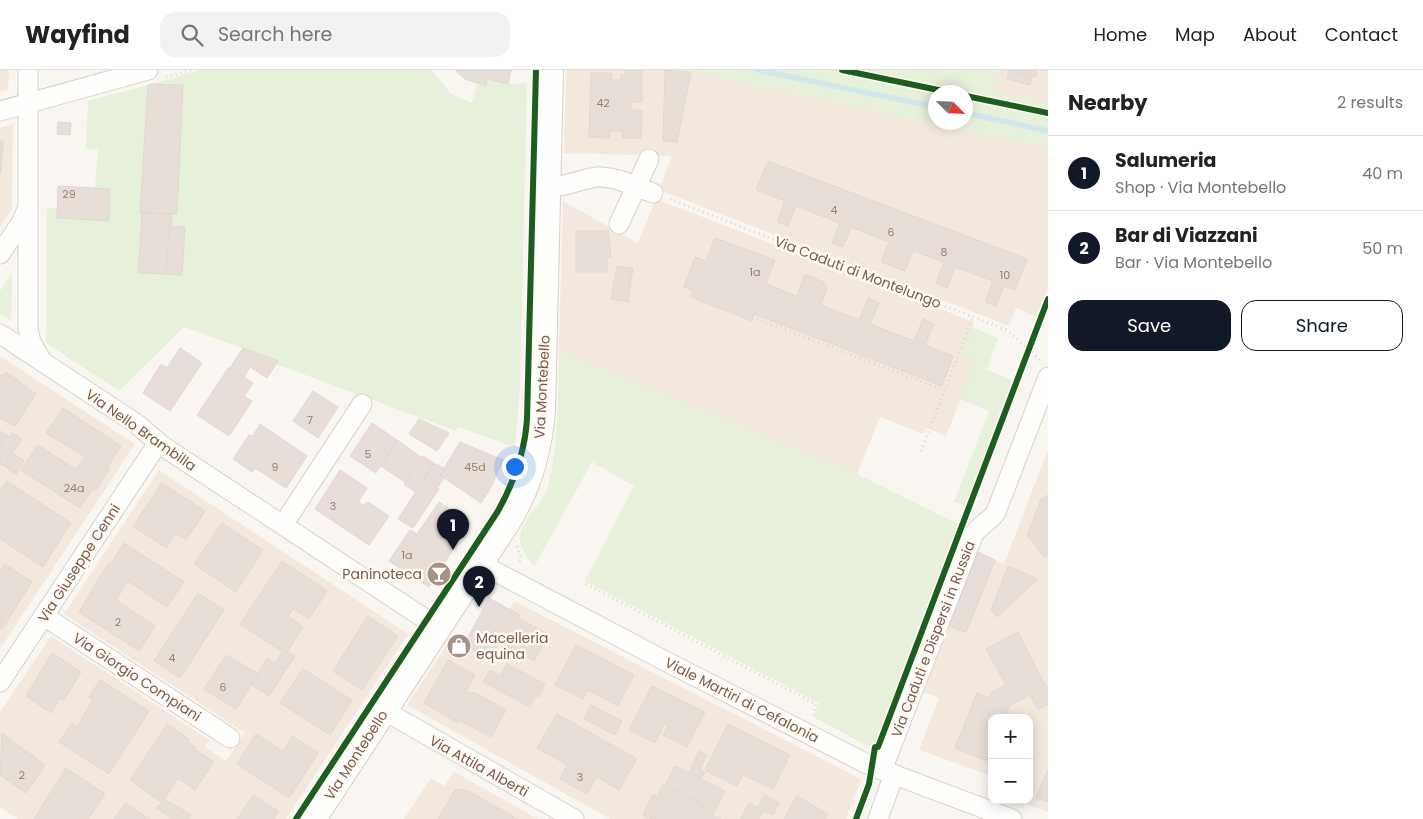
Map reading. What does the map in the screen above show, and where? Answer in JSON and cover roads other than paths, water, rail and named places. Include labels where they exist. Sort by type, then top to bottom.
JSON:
[{"type":"street","points":[[28,70],[30,103],[29,331],[35,351],[49,367]]},
{"type":"street","name":"Via Montebello","points":[[314,819],[481,564],[521,498],[538,451],[543,410],[551,70]]},
{"type":"street","points":[[0,111],[156,74]]},
{"type":"street","points":[[619,224],[645,190],[649,159]]},
{"type":"street","points":[[548,187],[566,187],[598,177],[613,179],[645,190]]},
{"type":"street","points":[[0,254],[20,223],[29,198]]},
{"type":"street","name":"Via Nello Brambilla","points":[[0,334],[137,424],[158,443],[439,628]]},
{"type":"street","name":"Via Caduti e Dispersi in Russia","points":[[878,819],[888,772],[973,536],[977,528],[988,522],[996,512],[1046,372]]},
{"type":"street","points":[[282,525],[362,404]]},
{"type":"street","name":"Via Giuseppe Cenni","points":[[0,682],[158,443]]},
{"type":"street","name":"Viale Martiri di Cefalonia","points":[[481,564],[727,693],[888,772],[1012,819]]},
{"type":"street","name":"Via Giorgio Compiani","points":[[44,616],[230,738]]},
{"type":"street","name":"Via Attila Alberti","points":[[385,711],[574,819]]},
{"type":"waterway","points":[[758,70],[928,105]]},
{"type":"waterway","points":[[973,115],[1048,131]]},
{"type":"place","name":"Salumeria","points":[[453,550]]},
{"type":"place","name":"Paninoteca","points":[[439,574]]},
{"type":"place","name":"Bar di Viazzani","points":[[479,607]]},
{"type":"place","name":"Macelleria equina","points":[[459,646]]}]
